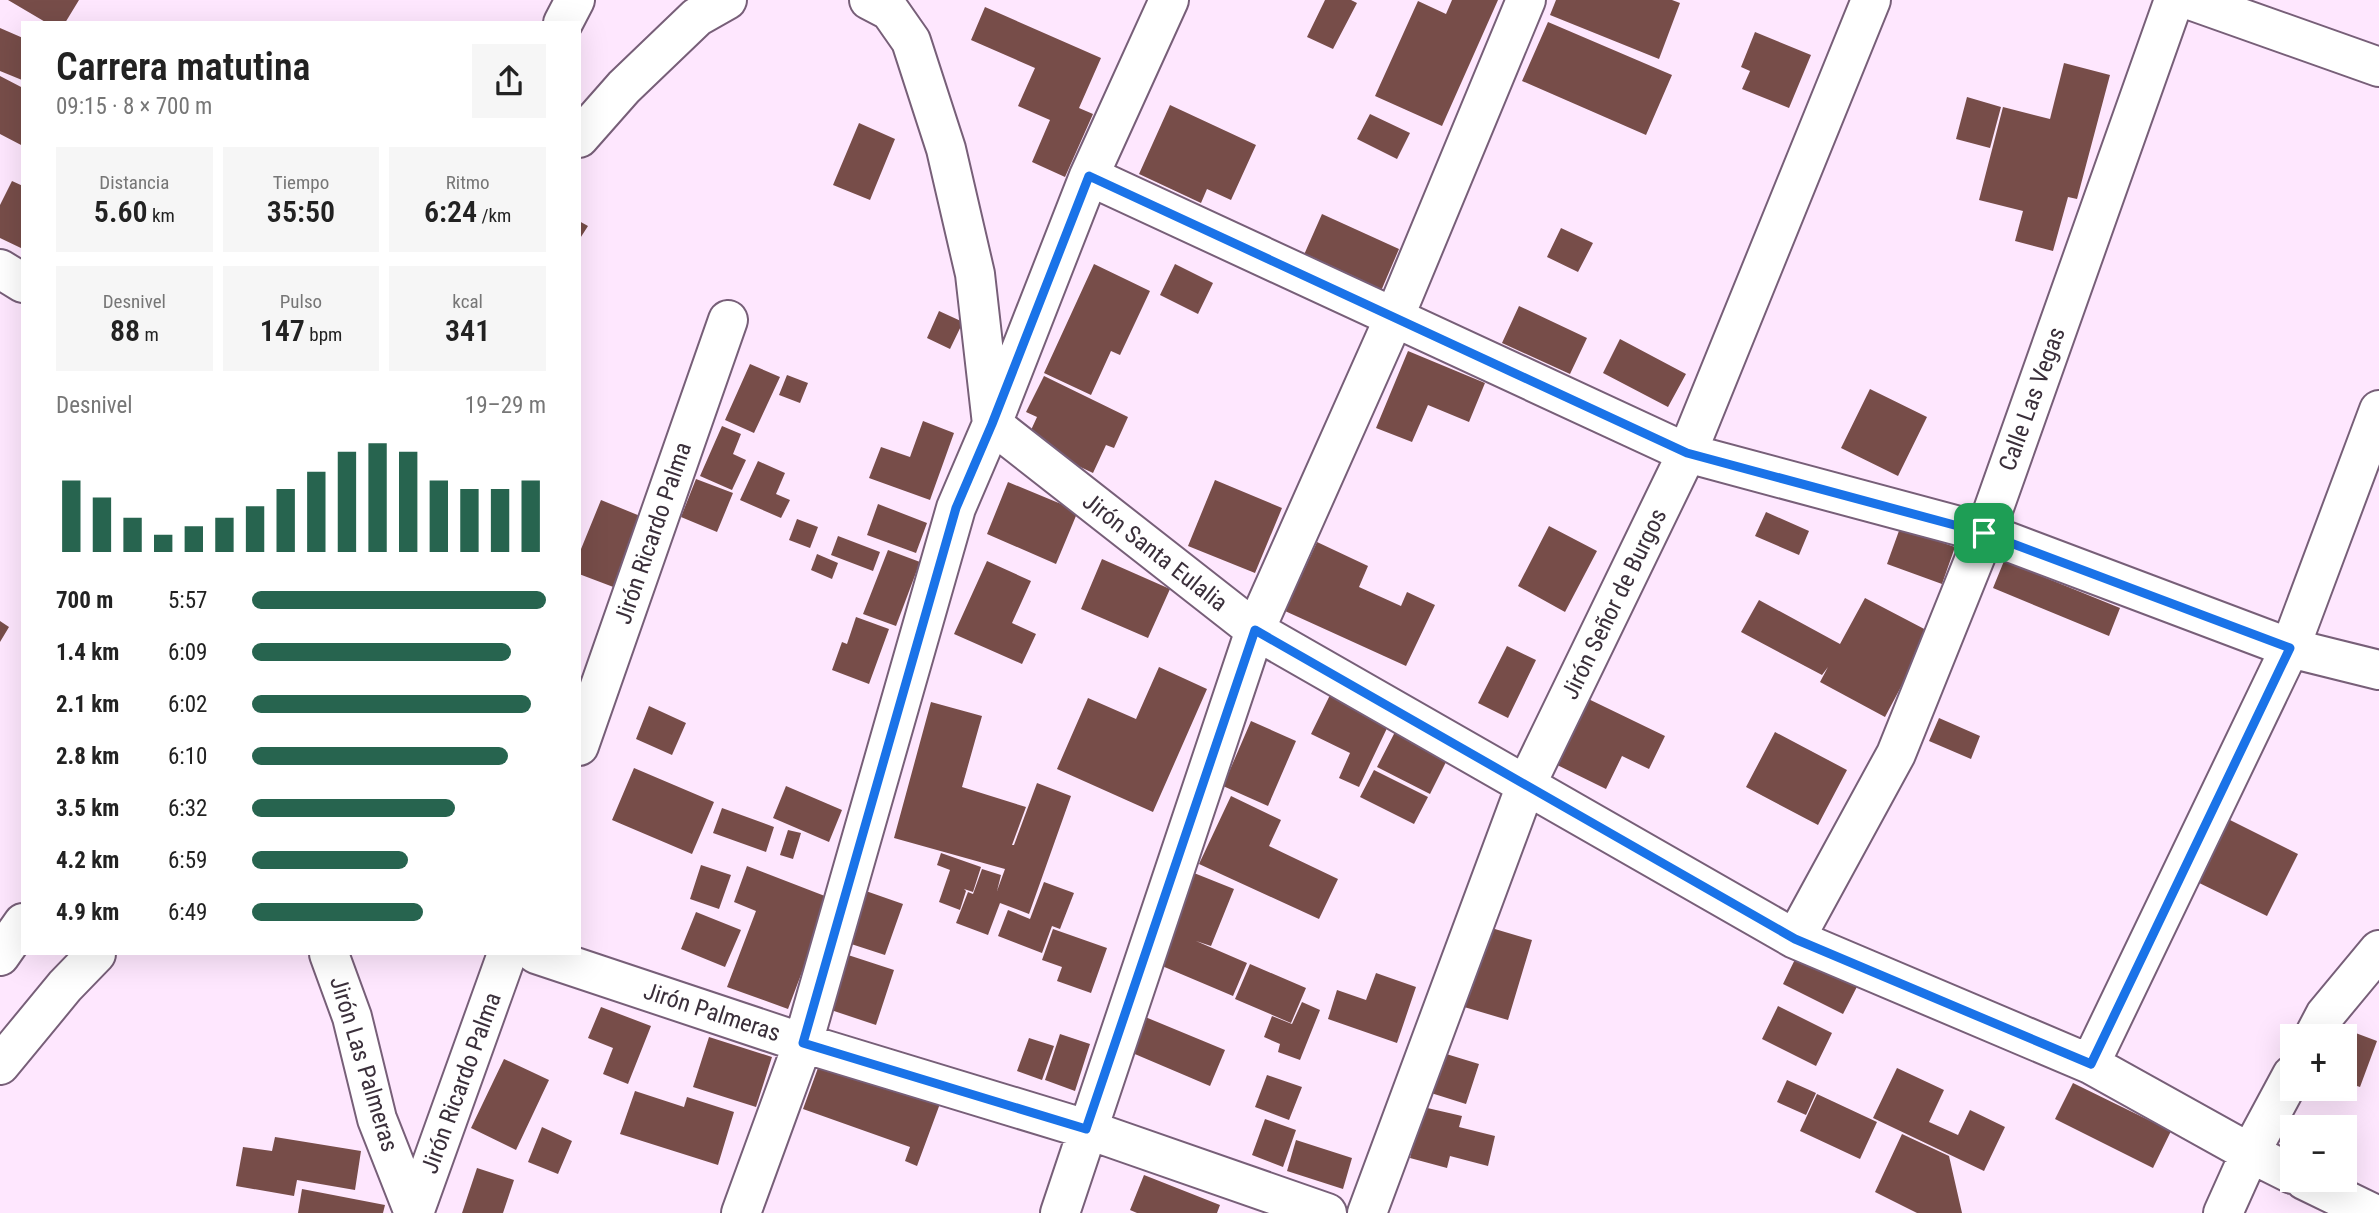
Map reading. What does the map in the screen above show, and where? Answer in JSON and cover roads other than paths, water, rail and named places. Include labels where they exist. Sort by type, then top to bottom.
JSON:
[{"type":"street","points":[[564,21],[575,0]]},
{"type":"street","points":[[581,136],[624,87],[697,18],[727,0]]},
{"type":"street","points":[[869,0],[890,11],[906,31],[946,149],[975,274],[992,424]]},
{"type":"street","points":[[741,1213],[803,1043],[956,508],[992,424],[1089,176],[1169,0]]},
{"type":"street","points":[[1060,1213],[1255,630],[1394,318],[1526,0]]},
{"type":"street","name":"Jirón Señor de Burgos","points":[[1367,1213],[1526,785],[1687,453],[1871,0]]},
{"type":"street","name":"Calle Las Vegas","points":[[1795,939],[1896,754],[1984,533],[2174,0]]},
{"type":"street","points":[[2190,0],[2379,67]]},
{"type":"street","points":[[1089,176],[1687,453],[1984,533],[2290,648],[2379,670]]},
{"type":"street","points":[[0,269],[21,282]]},
{"type":"street","name":"Jirón Ricardo Palma","points":[[581,740],[728,320]]},
{"type":"street","points":[[2091,1064],[2290,648],[2379,410]]},
{"type":"street","name":"Jirón Santa Eulalia","points":[[992,424],[1255,630],[1795,939],[2091,1064],[2280,1168]]},
{"type":"street","points":[[2320,1024],[2379,950]]},
{"type":"street","points":[[0,1065],[65,986],[95,955]]},
{"type":"street","name":"Jirón Las Palmeras","points":[[329,955],[352,1017],[377,1119],[414,1213]]},
{"type":"street","name":"Jirón Ricardo Palma","points":[[414,1213],[507,955]]},
{"type":"street","name":"Jirón Palmeras","points":[[539,955],[803,1043],[1086,1129],[1327,1213]]},
{"type":"street","points":[[2223,1213],[2250,1153],[2280,1097]]},
{"type":"street","points":[[2329,1192],[2372,1213]]}]
